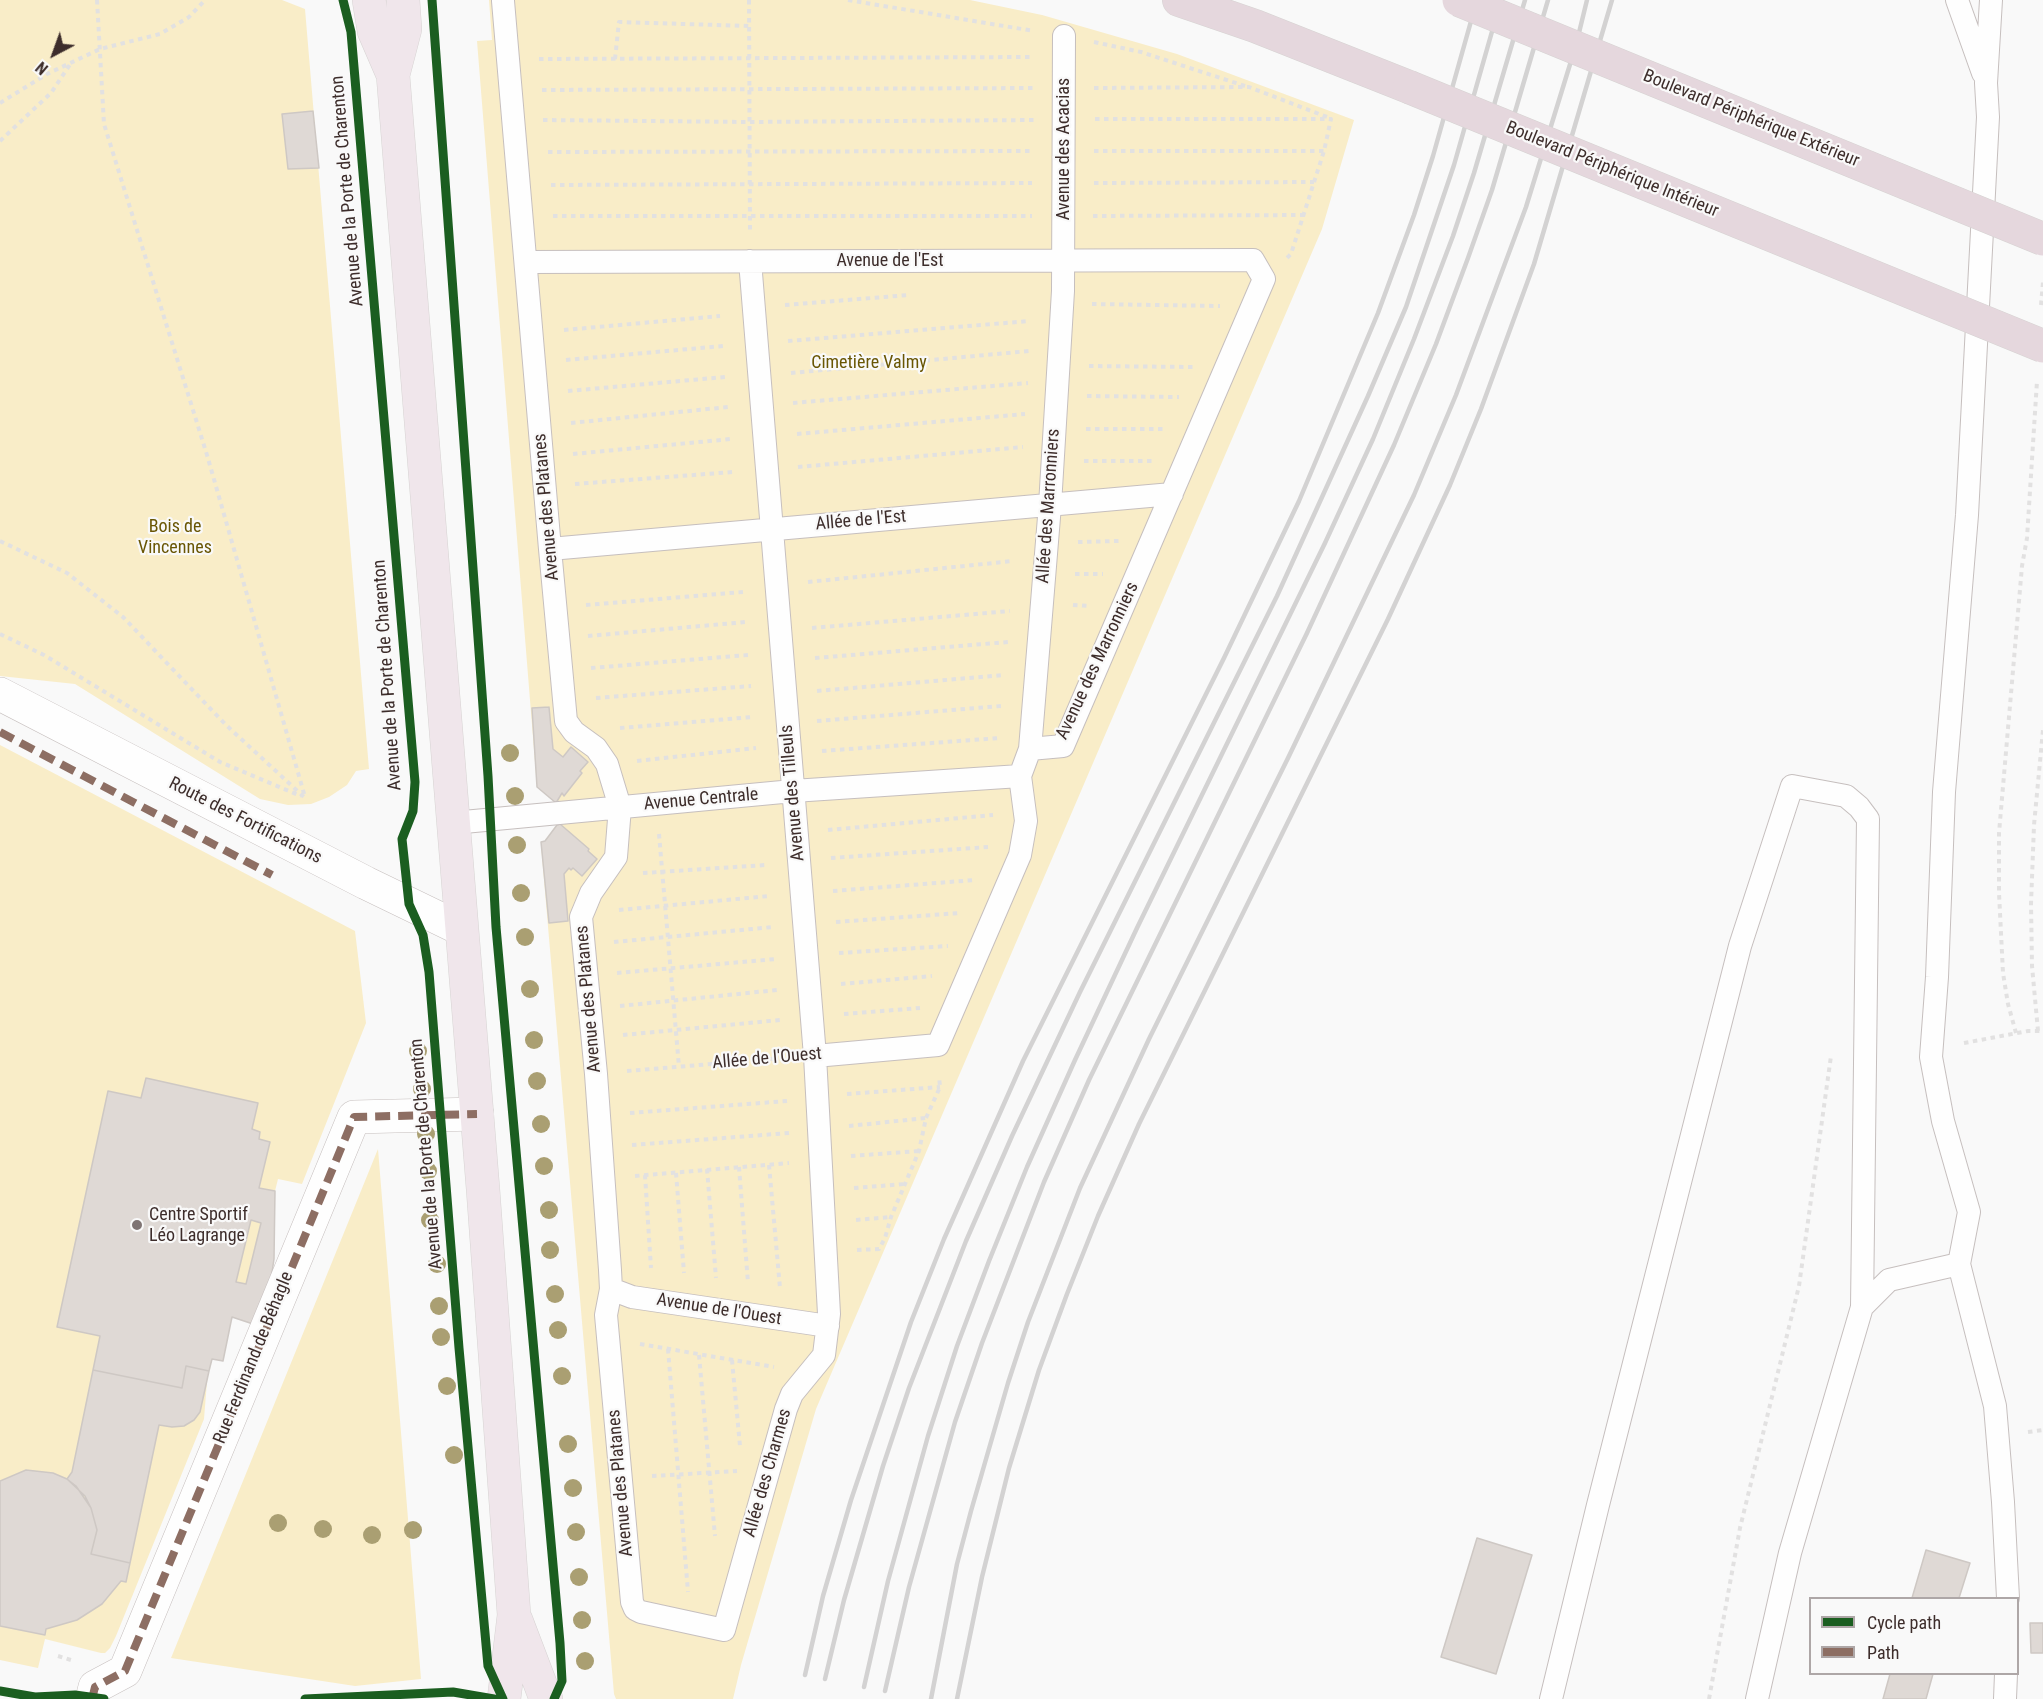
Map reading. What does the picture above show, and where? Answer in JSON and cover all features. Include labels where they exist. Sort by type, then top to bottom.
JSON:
[{"type":"highway","name":"Boulevard Périphérique Intérieur","points":[[1179,0],[1256,26],[1409,87],[2040,344]]},
{"type":"highway","name":"Boulevard Périphérique Extérieur","points":[[1459,0],[2043,239]]},
{"type":"main road","points":[[369,0],[374,31],[393,75],[477,1114],[514,1615],[504,1699]]},
{"type":"main road","points":[[393,75],[405,29],[403,0]]},
{"type":"main road","points":[[514,1615],[546,1699]]},
{"type":"street","name":"Route des Fortifications","points":[[0,694],[366,883],[461,929]]},
{"type":"street","name":"Rue Ferdinand de Béhagle","points":[[92,1699],[95,1687],[125,1671],[354,1118],[477,1114]]},
{"type":"lane","points":[[1957,0],[1986,83]]},
{"type":"lane","points":[[1991,0],[1986,83],[1988,117],[1968,492],[1944,792],[1937,977],[1931,1057],[1943,1121],[1969,1212],[1959,1264],[1995,1406],[2003,1502],[2007,1597]]},
{"type":"lane","name":"Avenue des Platanes","points":[[503,2],[566,721],[574,732],[597,748],[607,764],[620,807],[616,857],[591,893],[581,917],[596,1074],[610,1279],[607,1306],[608,1333],[632,1602],[635,1609],[641,1612],[724,1630]]},
{"type":"lane","name":"Avenue des Acacias","points":[[1064,47],[1064,262]]},
{"type":"lane","name":"Avenue des Tilleuls","points":[[750,261],[815,1056],[828,1326]]},
{"type":"lane","name":"Avenue de l'Est","points":[[527,262],[1099,262],[1259,270]]},
{"type":"lane","name":"Allée des Marronniers","points":[[1030,748],[1050,505],[1064,262]]},
{"type":"lane","name":"Avenue des Marronniers","points":[[938,1045],[1020,855],[1026,821],[1020,776],[1030,748],[1063,746],[1172,494],[1259,270]]},
{"type":"lane","name":"Allée de l'Est","points":[[550,549],[1172,494]]},
{"type":"lane","name":"Avenue Centrale","points":[[453,823],[793,791],[1020,776]]},
{"type":"lane","points":[[1551,1699],[1603,1482],[1740,946],[1792,786],[1846,796],[1868,819],[1862,1307],[1790,1553],[1757,1699]]},
{"type":"lane","name":"Allée de l'Ouest","points":[[815,1056],[938,1045]]},
{"type":"lane","points":[[1862,1307],[1889,1280],[1959,1264]]},
{"type":"lane","name":"Avenue de l'Ouest","points":[[610,1279],[632,1297],[828,1326]]},
{"type":"lane","name":"Allée des Charmes","points":[[724,1630],[792,1395],[824,1355],[828,1326]]},
{"type":"lane","points":[[2005,1699],[2006,1675]]},
{"type":"path","points":[[97,0],[104,124],[207,455],[305,797]]},
{"type":"path","points":[[0,103],[47,74],[100,49],[160,34],[189,16],[205,0]]},
{"type":"path","points":[[749,0],[750,261]]},
{"type":"path","points":[[848,0],[1064,47]]},
{"type":"path","points":[[615,58],[619,22],[749,26]]},
{"type":"path","points":[[509,59],[750,58],[1064,47],[1141,52],[1249,87],[1331,119]]},
{"type":"path","points":[[0,141],[51,93],[72,62]]},
{"type":"path","points":[[512,90],[1249,87]]},
{"type":"path","points":[[514,120],[749,122],[1331,119]]},
{"type":"path","points":[[1259,270],[1291,254],[1315,182],[1331,119]]},
{"type":"path","points":[[517,152],[1324,151]]},
{"type":"path","points":[[520,185],[1315,182]]},
{"type":"path","points":[[522,216],[1304,215]]},
{"type":"path","points":[[1090,314],[1099,262]]},
{"type":"path","points":[[2016,1033],[2003,973],[1999,833],[2021,577],[2027,538],[2043,282]]},
{"type":"path","points":[[1090,304],[1223,306]]},
{"type":"path","points":[[563,330],[720,316]]},
{"type":"path","points":[[784,342],[1031,320]]},
{"type":"path","points":[[565,360],[723,346]]},
{"type":"path","points":[[787,373],[1029,351]]},
{"type":"path","points":[[1089,356],[1089,366],[1196,367]]},
{"type":"path","points":[[568,391],[725,377]]},
{"type":"path","points":[[789,403],[1028,383]]},
{"type":"path","points":[[1056,396],[1182,397]]},
{"type":"path","points":[[570,423],[728,407]]},
{"type":"path","points":[[792,434],[1026,414]]},
{"type":"path","points":[[1082,429],[1168,429]]},
{"type":"path","points":[[573,454],[731,440]]},
{"type":"path","points":[[795,467],[1024,447]]},
{"type":"path","points":[[1080,461],[1154,461]]},
{"type":"path","points":[[575,484],[733,472]]},
{"type":"path","points":[[0,541],[67,573],[123,617],[226,725],[305,797]]},
{"type":"path","points":[[804,582],[1013,561]]},
{"type":"path","points":[[585,605],[743,592]]},
{"type":"path","points":[[808,629],[1010,611]]},
{"type":"path","points":[[588,636],[746,622]]},
{"type":"path","points":[[0,634],[44,655],[220,762],[305,797]]},
{"type":"path","points":[[811,659],[1009,642]]},
{"type":"path","points":[[591,668],[748,655]]},
{"type":"path","points":[[813,691],[1007,675]]},
{"type":"path","points":[[593,698],[751,686]]},
{"type":"path","points":[[816,721],[1005,705]]},
{"type":"path","points":[[574,732],[753,717]]},
{"type":"path","points":[[1960,1044],[2016,1033],[2041,1031],[2032,966],[2031,904],[2034,825],[2043,730]]},
{"type":"path","points":[[818,752],[1003,738]]},
{"type":"path","points":[[607,764],[756,748]]},
{"type":"path","points":[[657,804],[679,1067]]},
{"type":"path","points":[[825,830],[1024,812]]},
{"type":"path","points":[[827,859],[992,847]]},
{"type":"path","points":[[604,875],[766,864]]},
{"type":"path","points":[[830,891],[978,879]]},
{"type":"path","points":[[612,910],[769,896]]},
{"type":"path","points":[[832,923],[964,913]]},
{"type":"path","points":[[582,926],[609,924],[611,942],[773,927]]},
{"type":"path","points":[[835,953],[950,945]]},
{"type":"path","points":[[613,973],[776,959]]},
{"type":"path","points":[[837,984],[936,976]]},
{"type":"path","points":[[617,1016],[617,1006],[778,989]]},
{"type":"path","points":[[840,1014],[922,1008]]},
{"type":"path","points":[[623,1071],[619,1035],[782,1020]]},
{"type":"path","points":[[857,1250],[879,1249],[885,1238],[891,1217],[919,1151],[926,1118],[940,1087],[938,1045]]},
{"type":"path","points":[[1709,1699],[1740,1528],[1799,1286],[1832,1045]]},
{"type":"path","points":[[846,1094],[940,1087]]},
{"type":"path","points":[[626,1114],[787,1101]]},
{"type":"path","points":[[849,1126],[926,1118]]},
{"type":"path","points":[[628,1145],[789,1133]]},
{"type":"path","points":[[851,1156],[919,1151]]},
{"type":"path","points":[[630,1176],[791,1163],[792,1174]]},
{"type":"path","points":[[769,1165],[780,1288]]},
{"type":"path","points":[[739,1167],[748,1283]]},
{"type":"path","points":[[707,1170],[716,1279]]},
{"type":"path","points":[[676,1173],[684,1274]]},
{"type":"path","points":[[645,1175],[651,1269]]},
{"type":"path","points":[[853,1188],[905,1184]]},
{"type":"path","points":[[855,1220],[891,1217]]},
{"type":"path","points":[[610,1279],[651,1269],[662,1270]]},
{"type":"path","points":[[673,1272],[695,1276]]},
{"type":"path","points":[[705,1277],[727,1280]]},
{"type":"path","points":[[738,1282],[759,1285]]},
{"type":"path","points":[[770,1287],[791,1290]]},
{"type":"path","points":[[608,1333],[628,1342],[809,1374]]},
{"type":"path","points":[[668,1349],[691,1622]]},
{"type":"path","points":[[699,1355],[716,1540]]},
{"type":"path","points":[[732,1360],[743,1470]]},
{"type":"path","points":[[621,1479],[769,1469]]},
{"type":"green space","name":"Bois de Vincennes","points":[[0,0],[282,0],[305,9],[369,769],[356,771],[347,785],[329,797],[311,804],[288,805],[260,799],[75,684],[0,676]]},
{"type":"green space","name":"Cimetière Valmy","points":[[489,0],[970,0],[1042,15],[1177,54],[1354,120],[1322,229],[816,1409],[733,1699],[616,1699],[614,1694],[541,845],[541,842],[545,841],[557,824],[555,802],[537,787],[477,41],[492,40]]},
{"type":"green space","name":"Centre Sportif Léo Lagrange","points":[[0,745],[355,931],[366,1023],[302,1184],[278,1179],[275,1191],[274,1259],[271,1279],[232,1315],[211,1357],[204,1419],[110,1648],[105,1653],[101,1653],[45,1639],[38,1668],[0,1660]]},
{"type":"green space","points":[[378,1149],[421,1679],[355,1686],[171,1658]]},
{"type":"building","points":[[313,111],[319,168],[288,169],[282,114]]},
{"type":"building","points":[[549,707],[553,749],[563,757],[571,747],[588,762],[580,771],[582,773],[564,796],[562,793],[556,803],[537,787],[532,708]]},
{"type":"building","points":[[560,824],[597,859],[582,876],[573,868],[571,870],[569,868],[564,874],[568,921],[549,923],[541,842],[545,841]]},
{"type":"building","points":[[146,1078],[258,1103],[252,1129],[260,1132],[259,1139],[270,1142],[259,1188],[275,1191],[274,1259],[271,1279],[253,1324],[232,1317],[223,1361],[212,1359],[209,1371],[186,1366],[182,1388],[93,1370],[100,1336],[57,1327],[108,1091],[141,1098]],"holes":[[[251,1220],[261,1223],[246,1284],[236,1282]]]},
{"type":"building","points":[[186,1366],[209,1371],[200,1412],[194,1420],[184,1426],[159,1425],[130,1563],[91,1554],[97,1530],[91,1508],[85,1496],[67,1479],[72,1472],[93,1370],[182,1388]]},
{"type":"building","points":[[26,1470],[53,1473],[76,1486],[91,1508],[97,1530],[91,1554],[130,1563],[126,1582],[121,1581],[102,1604],[77,1620],[46,1629],[45,1635],[0,1626],[0,1481]]},
{"type":"building","points":[[1477,1538],[1532,1555],[1496,1674],[1441,1657]]},
{"type":"building","points":[[1926,1550],[1970,1563],[1959,1597],[1912,1597]]},
{"type":"building","points":[[2030,1623],[2043,1623],[2043,1653],[2031,1653]]},
{"type":"building","points":[[1890,1675],[1933,1675],[1926,1699],[1883,1699]]},
{"type":"railway","points":[[805,1675],[823,1596],[851,1500],[911,1322],[944,1239],[1023,1061],[1224,658],[1299,501],[1378,313],[1414,215],[1477,0]]},
{"type":"railway","points":[[825,1679],[844,1600],[883,1466],[909,1388],[966,1241],[1012,1136],[1080,992],[1277,596],[1368,396],[1406,307],[1454,165],[1501,0]]},
{"type":"railway","points":[[864,1687],[888,1581],[928,1436],[957,1346],[989,1261],[1027,1167],[1075,1060],[1373,439],[1453,236],[1525,0]]},
{"type":"railway","points":[[885,1691],[909,1587],[955,1422],[982,1343],[1044,1182],[1089,1080],[1307,633],[1394,445],[1436,344],[1492,190],[1548,0]]},
{"type":"railway","points":[[931,1699],[957,1564],[1008,1383],[1028,1322],[1080,1188],[1149,1039],[1289,756],[1414,495],[1456,395],[1526,207],[1576,45],[1587,0]]},
{"type":"railway","points":[[957,1699],[982,1577],[1009,1468],[1039,1370],[1067,1294],[1098,1216],[1139,1124],[1388,619],[1450,485],[1481,409],[1534,264],[1612,0]]},
{"type":"marked path","points":[[0,732],[272,875]]},
{"type":"marked path","points":[[92,1699],[95,1687],[125,1671],[354,1117],[477,1114]]},
{"type":"cycle path","name":"Avenue de la Porte de Charenton","points":[[343,0],[351,32],[415,782],[413,811],[402,839],[409,904],[423,935],[429,972],[459,1348],[488,1666],[503,1699]]},
{"type":"cycle path","points":[[432,0],[488,776],[496,927],[560,1643],[562,1681],[554,1699]]},
{"type":"cycle path","points":[[0,1691],[35,1697],[75,1695],[104,1699]]},
{"type":"cycle path","points":[[305,1699],[453,1692],[494,1699]]},
{"type":"place","name":"Centre Sportif Léo Lagrange","points":[[137,1225]]}]
